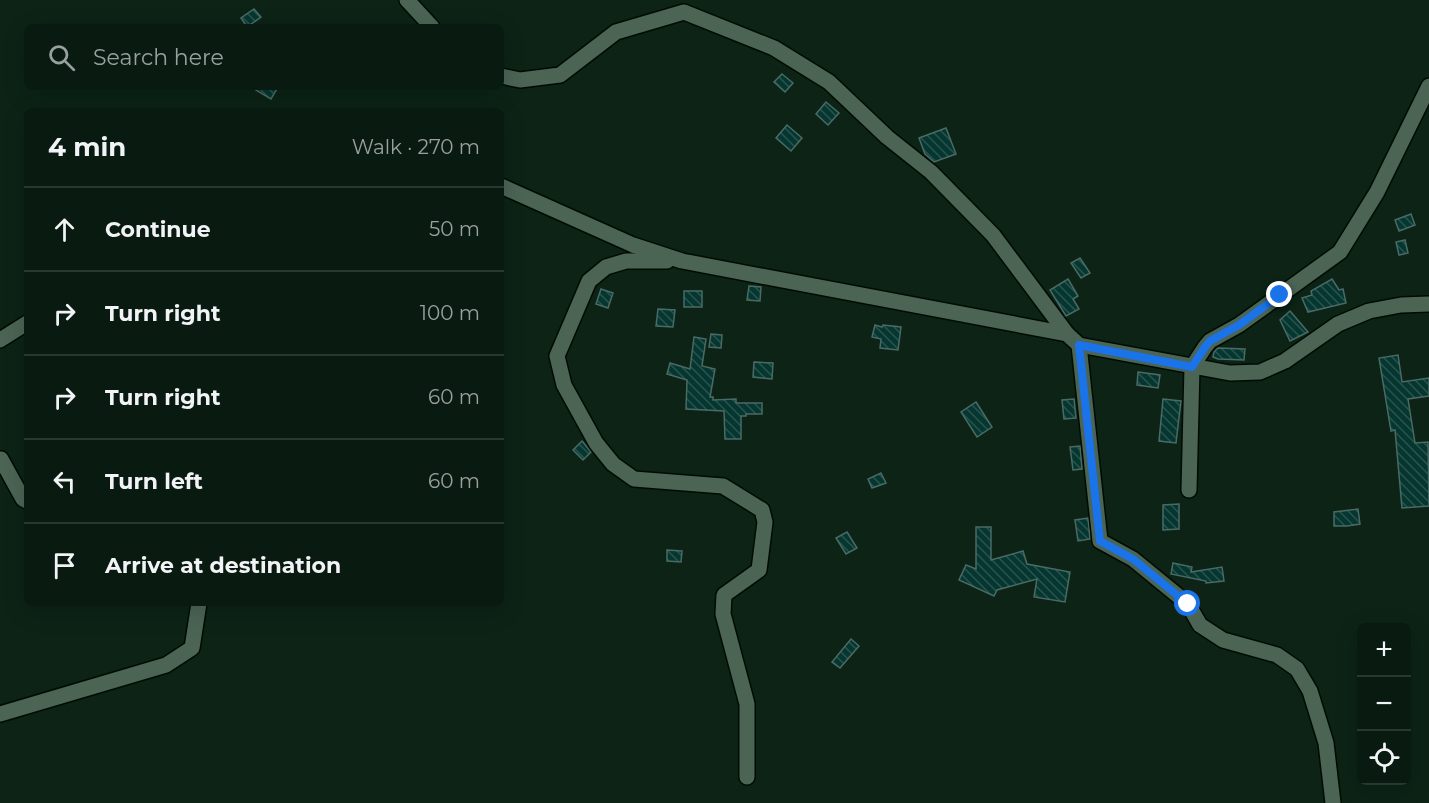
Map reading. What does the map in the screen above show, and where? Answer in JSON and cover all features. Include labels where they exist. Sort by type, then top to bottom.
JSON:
[{"type":"street","points":[[407,0],[429,24]]},
{"type":"street","points":[[504,77],[520,80],[560,75],[616,32],[684,12],[774,48],[829,82],[887,136],[931,172],[993,235],[1066,334],[1079,345],[1230,373],[1260,372],[1285,361],[1338,324],[1369,311],[1401,304],[1429,303]]},
{"type":"street","points":[[1189,490],[1192,367],[1210,341],[1239,325],[1340,252],[1377,192],[1429,86]]},
{"type":"street","points":[[504,187],[633,245],[682,261],[1066,334]]},
{"type":"street","points":[[682,261],[626,261],[606,267],[589,281],[557,356],[564,385],[596,443],[613,464],[634,479],[723,486],[762,510],[765,522],[759,570],[724,595],[723,614],[747,704],[747,777]]},
{"type":"street","points":[[0,340],[24,326]]},
{"type":"street","points":[[1079,345],[1100,541],[1133,559],[1188,604],[1200,625],[1223,640],[1276,655],[1298,669],[1310,691],[1326,743],[1333,803]]},
{"type":"street","points":[[0,459],[24,500]]},
{"type":"street","points":[[0,714],[166,664],[192,648],[199,606]]},
{"type":"building","points":[[254,9],[261,17],[251,24],[245,24],[241,18]]},
{"type":"building","points":[[782,74],[793,83],[785,92],[774,82]]},
{"type":"building","points":[[256,90],[276,90],[271,99]]},
{"type":"building","points":[[826,102],[839,113],[828,125],[816,114]]},
{"type":"building","points":[[787,125],[802,138],[791,151],[776,138]]},
{"type":"building","points":[[946,128],[956,154],[934,162],[925,154],[919,138]]},
{"type":"building","points":[[1411,214],[1415,225],[1399,231],[1395,220]]},
{"type":"building","points":[[1405,240],[1408,253],[1399,255],[1396,242]]},
{"type":"building","points":[[1080,258],[1090,273],[1081,278],[1071,263]]},
{"type":"building","points":[[1068,279],[1078,296],[1073,299],[1079,309],[1066,316],[1050,290]]},
{"type":"building","points":[[1332,279],[1339,290],[1343,289],[1346,303],[1308,312],[1302,298],[1312,295],[1311,291]]},
{"type":"building","points":[[749,286],[761,287],[760,301],[747,300]]},
{"type":"building","points":[[601,289],[613,293],[608,308],[596,304]]},
{"type":"building","points":[[684,291],[702,291],[702,307],[684,307]]},
{"type":"building","points":[[658,309],[675,310],[673,327],[656,326]]},
{"type":"building","points":[[1290,311],[1308,332],[1290,341],[1280,320]]},
{"type":"building","points":[[875,325],[901,327],[898,350],[880,348],[881,339],[872,337]]},
{"type":"building","points":[[711,334],[722,335],[721,348],[709,347]]},
{"type":"building","points":[[694,337],[706,339],[702,366],[715,369],[710,397],[713,397],[713,400],[736,399],[736,403],[762,403],[762,414],[741,416],[741,439],[725,439],[724,411],[686,409],[687,380],[667,374],[670,363],[690,369]]},
{"type":"building","points":[[1218,348],[1245,349],[1244,360],[1213,357]]},
{"type":"building","points":[[1398,355],[1402,382],[1429,378],[1429,396],[1408,399],[1415,443],[1428,442],[1429,506],[1402,508],[1395,430],[1391,431],[1379,358]]},
{"type":"building","points":[[754,362],[773,363],[772,379],[753,377]]},
{"type":"building","points":[[1138,372],[1160,375],[1158,388],[1137,385]]},
{"type":"building","points":[[1074,399],[1076,418],[1064,419],[1062,400]]},
{"type":"building","points":[[1163,399],[1181,401],[1176,443],[1159,441]]},
{"type":"building","points":[[976,402],[992,427],[977,437],[961,412]]},
{"type":"building","points":[[582,441],[591,452],[583,460],[573,450]]},
{"type":"building","points":[[1080,446],[1082,469],[1073,470],[1070,447]]},
{"type":"building","points":[[881,473],[886,483],[872,488],[868,479]]},
{"type":"building","points":[[1179,504],[1179,529],[1163,530],[1163,505]]},
{"type":"building","points":[[1358,509],[1360,524],[1334,526],[1334,512]]},
{"type":"building","points":[[1088,518],[1090,539],[1078,541],[1075,520]]},
{"type":"building","points":[[976,527],[991,527],[991,560],[1023,551],[1027,564],[1070,572],[1065,602],[1034,597],[1037,579],[997,590],[994,596],[959,580],[966,565],[976,569]]},
{"type":"building","points":[[847,532],[857,548],[846,554],[836,538]]},
{"type":"building","points":[[667,550],[682,551],[681,562],[667,561]]},
{"type":"building","points":[[1173,563],[1192,567],[1191,572],[1222,567],[1224,581],[1206,583],[1206,581],[1171,574]]},
{"type":"building","points":[[851,639],[859,646],[840,668],[832,662]]},
{"type":"route","points":[[1188,604],[1133,559],[1100,541],[1079,345],[1192,367],[1210,341],[1239,325],[1280,295]]}]
